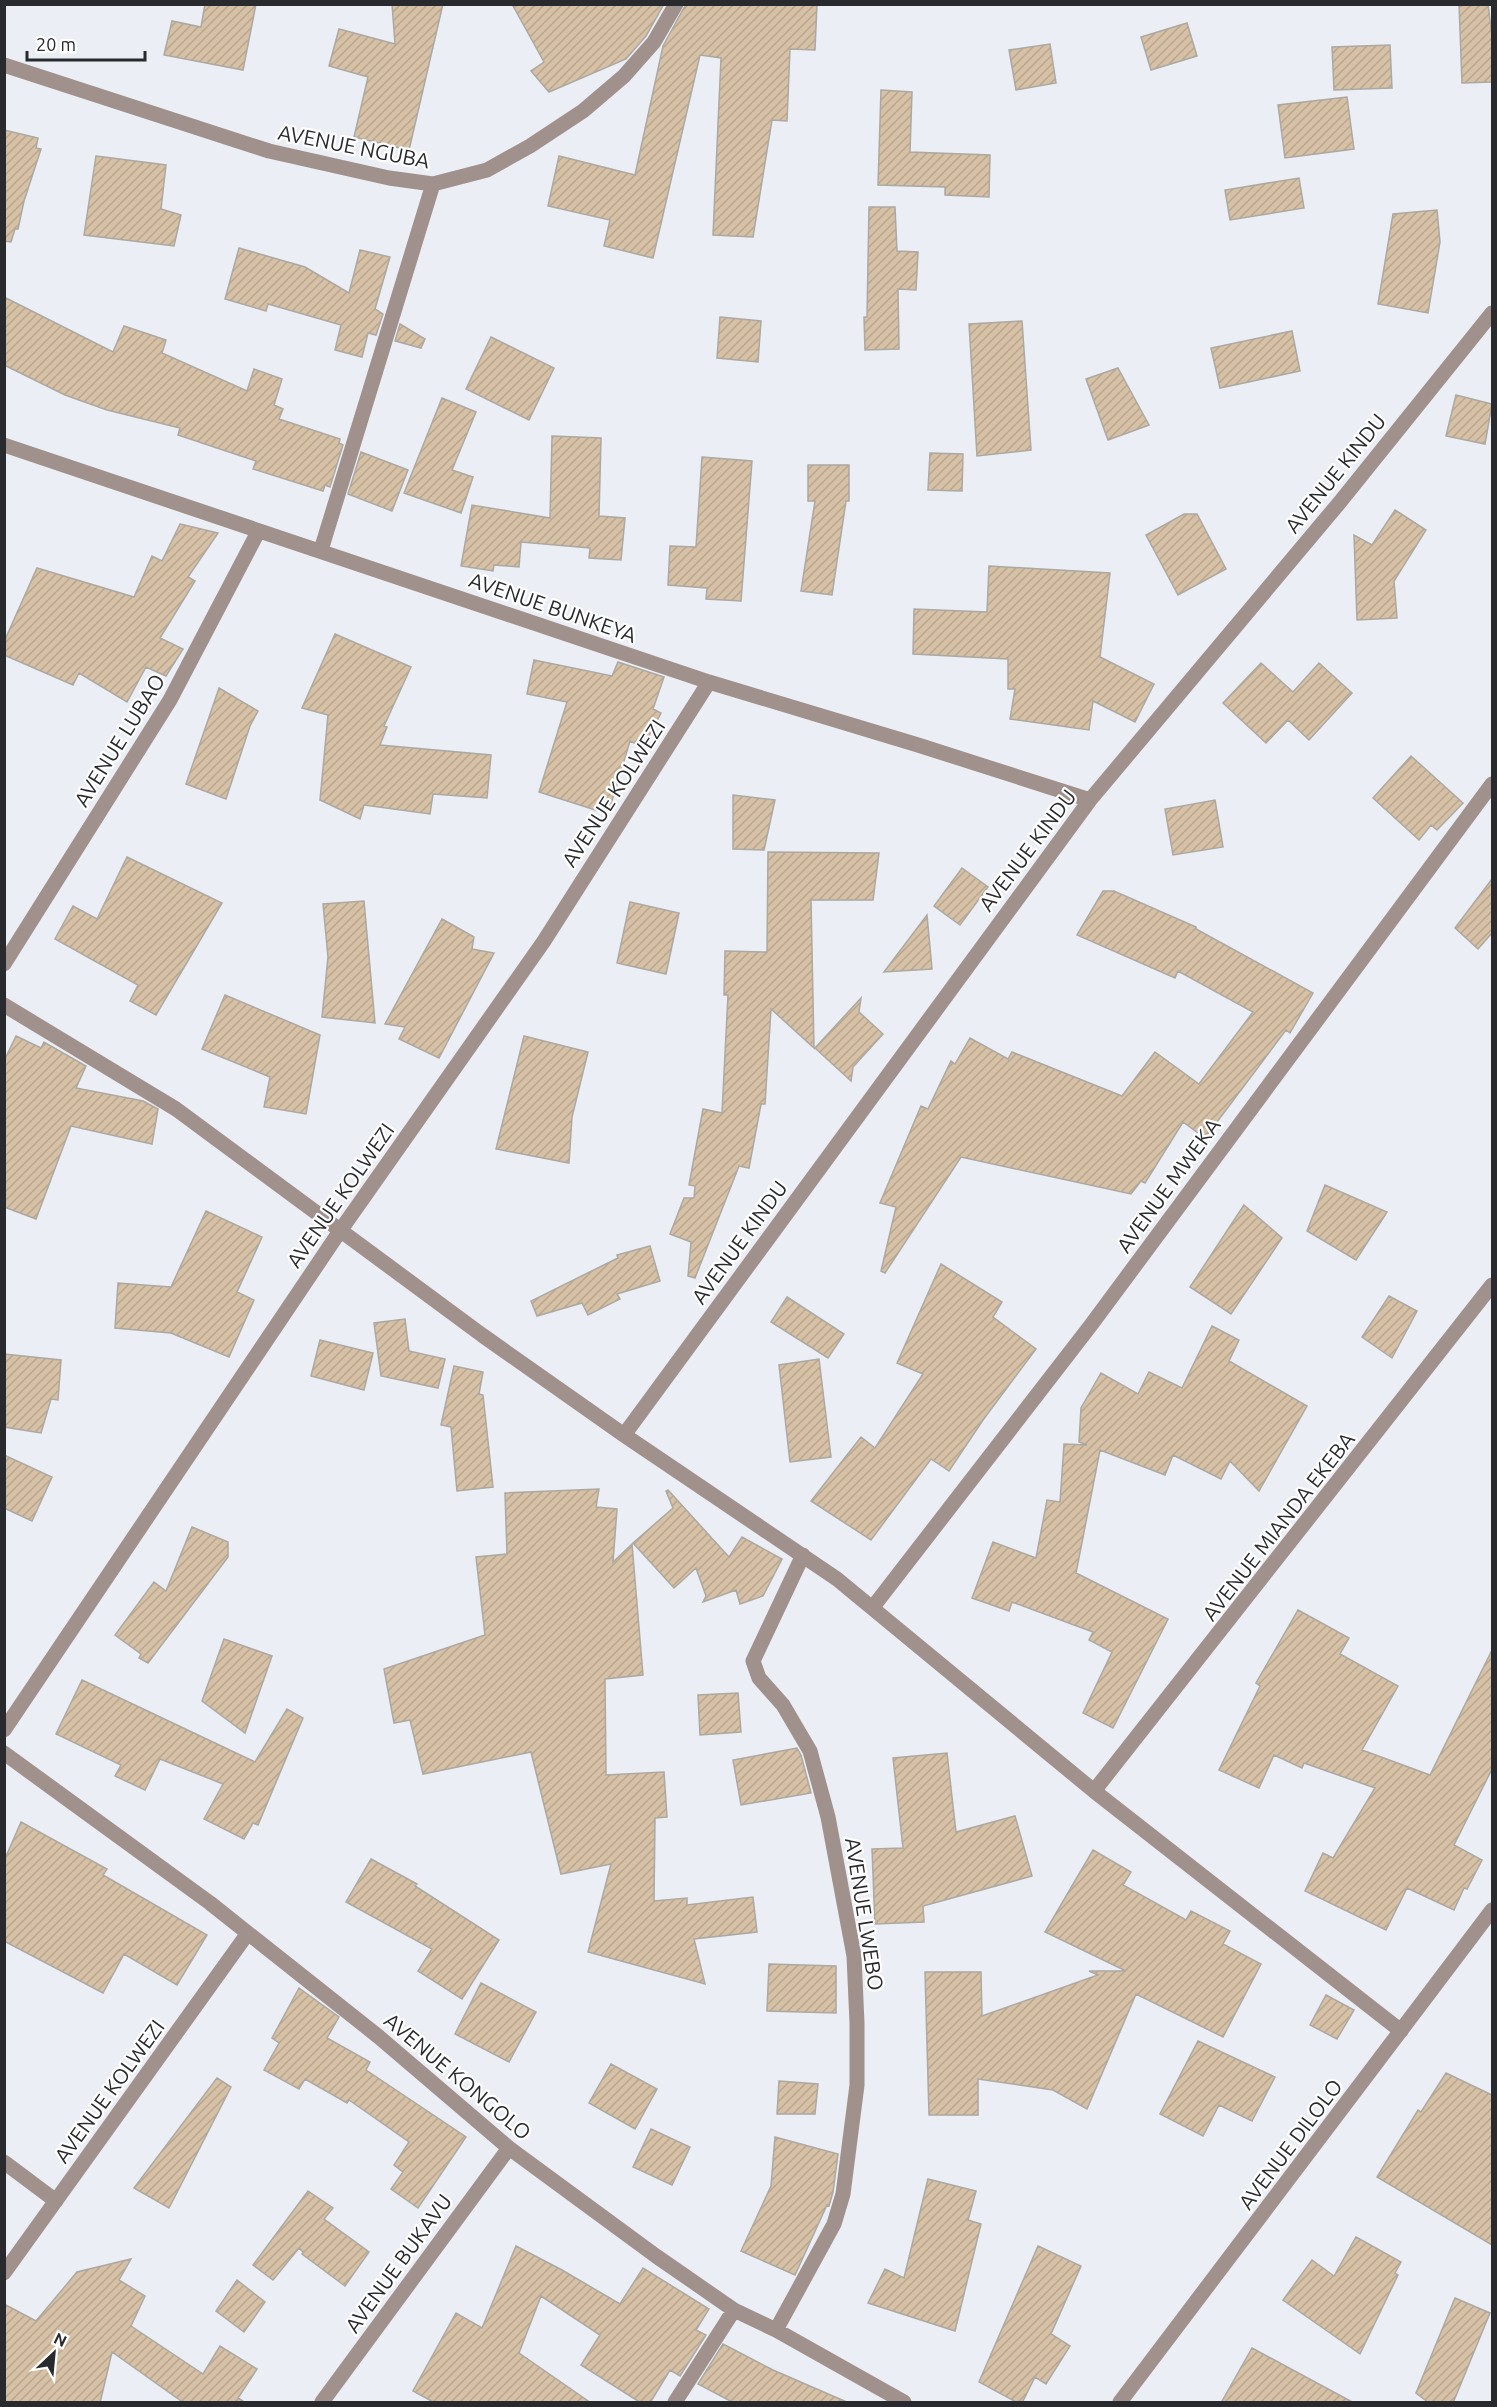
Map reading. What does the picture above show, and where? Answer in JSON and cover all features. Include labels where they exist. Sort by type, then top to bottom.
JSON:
[{"type":"street","name":"AVENUE NGUBA","points":[[4,65],[269,151],[389,178],[433,184],[487,170],[531,146],[583,111],[631,68],[654,42],[676,4]]},
{"type":"street","points":[[321,550],[433,184]]},
{"type":"street","name":"AVENUE KINDU","points":[[624,1435],[1090,800],[1332,511],[1492,313]]},
{"type":"street","name":"AVENUE BUNKEYA","points":[[4,445],[709,682],[1090,800]]},
{"type":"street","name":"AVENUE LUBAO","points":[[4,964],[170,700],[258,532]]},
{"type":"street","name":"AVENUE KOLWEZI","points":[[4,1730],[340,1231],[544,941],[709,682]]},
{"type":"street","name":"AVENUE MWEKA","points":[[873,1607],[1090,1325],[1492,784]]},
{"type":"street","points":[[4,1005],[176,1109],[340,1231],[624,1435],[803,1555],[873,1607],[1094,1791],[1401,2031]]},
{"type":"street","name":"AVENUE MIANDA EKEBA","points":[[1094,1791],[1492,1285]]},
{"type":"street","name":"AVENUE LWEBO","points":[[776,2330],[834,2224],[843,2194],[848,2163],[856,2085],[857,2023],[854,1956],[828,1817],[810,1751],[783,1705],[759,1678],[753,1661],[803,1555]]},
{"type":"street","name":"AVENUE KONGOLO","points":[[4,1753],[248,1933],[379,2037],[509,2148],[734,2310],[776,2330],[904,2403]]},
{"type":"street","name":"AVENUE DILOLO","points":[[1120,2403],[1492,1910]]},
{"type":"street","name":"AVENUE KOLWEZI","points":[[4,2273],[248,1933]]},
{"type":"street","name":"AVENUE BUKAVU","points":[[322,2403],[509,2148]]},
{"type":"street","points":[[4,2162],[56,2201]]},
{"type":"street","points":[[675,2403],[734,2310]]},
{"type":"building","points":[[205,4],[256,4],[243,70],[164,55],[172,21],[201,27]]},
{"type":"building","points":[[392,4],[443,4],[409,150],[354,137],[368,77],[329,66],[339,29],[395,44]]},
{"type":"building","points":[[512,4],[664,4],[646,36],[626,59],[549,92],[531,71],[544,62]]},
{"type":"building","points":[[686,4],[817,4],[815,50],[790,49],[787,121],[772,120],[753,237],[713,235],[721,58],[700,55],[653,258],[604,246],[610,220],[548,206],[559,156],[635,175],[663,46]]},
{"type":"building","points":[[1459,4],[1488,4],[1492,36],[1492,82],[1462,83]]},
{"type":"building","points":[[1187,23],[1197,56],[1151,70],[1141,37]]},
{"type":"building","points":[[1050,44],[1056,83],[1016,90],[1009,50]]},
{"type":"building","points":[[1390,45],[1392,88],[1334,90],[1332,47]]},
{"type":"building","points":[[881,90],[912,92],[910,152],[990,155],[989,197],[945,195],[945,187],[878,185]]},
{"type":"building","points":[[1347,97],[1354,149],[1285,158],[1278,105]]},
{"type":"building","points":[[4,130],[38,138],[36,148],[41,149],[24,201],[18,229],[15,229],[11,242],[4,241]]},
{"type":"building","points":[[96,156],[166,165],[161,209],[181,215],[174,246],[84,235]]},
{"type":"building","points":[[1299,178],[1304,208],[1230,220],[1225,190]]},
{"type":"building","points":[[869,207],[895,207],[897,251],[918,252],[916,290],[898,289],[899,349],[865,350],[864,317],[867,317]]},
{"type":"building","points":[[1437,210],[1440,242],[1428,313],[1378,304],[1393,214]]},
{"type":"building","points":[[239,248],[305,267],[349,293],[360,250],[390,257],[375,309],[383,314],[376,335],[368,333],[362,357],[335,350],[341,325],[268,304],[266,311],[225,299]]},
{"type":"building","points":[[4,297],[113,352],[124,326],[166,340],[162,353],[247,391],[254,369],[282,379],[274,405],[283,409],[279,419],[340,439],[339,443],[343,445],[330,487],[325,485],[323,491],[253,469],[256,461],[178,435],[180,428],[107,410],[65,395],[4,365]]},
{"type":"building","points":[[720,317],[761,321],[758,362],[717,358]]},
{"type":"building","points":[[1022,321],[1031,450],[977,456],[969,324]]},
{"type":"building","points":[[400,324],[425,339],[421,348],[395,341]]},
{"type":"building","points":[[1292,331],[1300,371],[1220,388],[1211,348]]},
{"type":"building","points":[[491,337],[554,368],[529,420],[466,389]]},
{"type":"building","points":[[1118,368],[1149,425],[1108,440],[1086,379]]},
{"type":"building","points":[[1456,395],[1492,404],[1485,444],[1446,436]]},
{"type":"building","points":[[442,398],[476,412],[452,470],[473,477],[461,513],[404,493]]},
{"type":"building","points":[[552,436],[601,438],[599,516],[625,518],[621,560],[589,558],[590,548],[521,542],[519,567],[494,565],[493,571],[461,566],[472,505],[550,518]]},
{"type":"building","points":[[361,452],[408,470],[392,511],[348,494]]},
{"type":"building","points":[[930,453],[963,454],[962,491],[928,490]]},
{"type":"building","points":[[702,457],[752,461],[741,601],[706,599],[707,588],[668,585],[670,546],[696,547]]},
{"type":"building","points":[[808,465],[849,465],[849,501],[846,501],[832,595],[801,591],[815,501],[808,501]]},
{"type":"building","points":[[1395,510],[1426,530],[1394,581],[1397,618],[1357,620],[1354,535],[1372,545]]},
{"type":"building","points":[[1184,514],[1197,514],[1226,569],[1178,595],[1146,535]]},
{"type":"building","points":[[180,524],[218,533],[188,577],[195,581],[160,638],[183,649],[166,676],[146,667],[127,702],[79,673],[73,685],[4,655],[4,642],[37,568],[134,597],[152,556],[162,561]]},
{"type":"building","points":[[989,566],[1110,573],[1100,657],[1154,684],[1135,722],[1093,701],[1089,730],[1010,719],[1015,689],[1008,689],[1008,659],[913,654],[914,609],[987,612]]},
{"type":"building","points":[[335,634],[411,667],[384,726],[387,727],[380,745],[491,755],[487,798],[433,794],[430,814],[364,805],[360,819],[320,800],[328,715],[302,708]]},
{"type":"building","points":[[534,660],[612,676],[618,662],[664,677],[653,709],[661,713],[643,747],[630,741],[608,814],[539,792],[567,702],[527,694]]},
{"type":"building","points":[[1261,663],[1293,692],[1319,663],[1352,693],[1309,740],[1288,720],[1266,743],[1223,703]]},
{"type":"building","points":[[219,688],[258,711],[250,726],[226,799],[186,784]]},
{"type":"building","points":[[1411,756],[1463,803],[1437,830],[1431,825],[1419,840],[1373,798]]},
{"type":"building","points":[[733,795],[775,800],[764,850],[733,849]]},
{"type":"building","points":[[1215,800],[1223,847],[1173,855],[1165,809]]},
{"type":"building","points":[[768,852],[879,853],[873,900],[811,900],[814,1048],[771,1009],[765,1104],[761,1104],[749,1168],[739,1166],[695,1278],[688,1276],[691,1242],[670,1234],[684,1198],[694,1198],[695,1186],[689,1185],[703,1109],[722,1113],[728,995],[724,995],[725,951],[767,952]]},
{"type":"building","points":[[127,857],[222,903],[156,1015],[130,1001],[138,985],[55,939],[73,906],[97,919]]},
{"type":"building","points":[[962,868],[988,887],[960,925],[934,906]]},
{"type":"building","points":[[1492,879],[1492,933],[1478,949],[1455,928]]},
{"type":"building","points":[[1103,891],[1114,891],[1196,927],[1313,993],[1290,1033],[1286,1030],[1205,1138],[1183,1122],[1145,1183],[1141,1181],[1131,1194],[961,1157],[885,1273],[881,1271],[896,1207],[880,1203],[921,1106],[928,1109],[951,1061],[955,1064],[970,1038],[1008,1059],[1012,1052],[1122,1096],[1155,1052],[1199,1084],[1253,1012],[1178,971],[1175,978],[1077,935]]},
{"type":"building","points":[[364,901],[375,1023],[322,1017],[328,957],[323,904]]},
{"type":"building","points":[[630,902],[679,913],[666,974],[617,963]]},
{"type":"building","points":[[927,915],[932,969],[884,972]]},
{"type":"building","points":[[442,919],[474,937],[472,949],[494,953],[439,1058],[399,1039],[405,1027],[385,1024]]},
{"type":"building","points":[[225,995],[320,1035],[306,1114],[264,1107],[270,1077],[202,1049]]},
{"type":"building","points":[[861,998],[859,1012],[883,1034],[853,1067],[851,1081],[815,1048]]},
{"type":"building","points":[[16,1036],[41,1048],[44,1042],[86,1066],[76,1088],[143,1101],[158,1109],[152,1144],[71,1126],[36,1219],[4,1207],[4,1061]]},
{"type":"building","points":[[524,1036],[588,1052],[572,1117],[569,1163],[496,1149]]},
{"type":"building","points":[[1325,1185],[1387,1212],[1356,1260],[1307,1231]]},
{"type":"building","points":[[1244,1205],[1282,1238],[1231,1314],[1190,1287]]},
{"type":"building","points":[[206,1211],[262,1237],[237,1292],[254,1300],[229,1357],[171,1333],[115,1328],[118,1283],[171,1287]]},
{"type":"building","points":[[650,1246],[660,1281],[617,1294],[620,1299],[588,1315],[582,1303],[537,1316],[531,1301],[618,1258],[617,1255]]},
{"type":"building","points":[[941,1264],[1002,1302],[993,1317],[1036,1349],[983,1420],[949,1471],[931,1459],[871,1540],[811,1501],[861,1437],[875,1448],[923,1374],[897,1363]]},
{"type":"building","points":[[1389,1296],[1417,1311],[1392,1358],[1362,1337]]},
{"type":"building","points":[[787,1297],[844,1334],[828,1358],[771,1322]]},
{"type":"building","points":[[405,1319],[409,1351],[445,1359],[438,1388],[381,1376],[374,1323]]},
{"type":"building","points":[[1212,1326],[1239,1340],[1229,1361],[1307,1406],[1259,1491],[1230,1461],[1221,1479],[1173,1455],[1165,1475],[1100,1450],[1076,1573],[1168,1619],[1113,1728],[1083,1713],[1112,1652],[1089,1640],[1093,1632],[1012,1602],[1009,1611],[972,1598],[993,1542],[1036,1558],[1047,1500],[1060,1502],[1064,1444],[1087,1445],[1079,1442],[1081,1408],[1101,1373],[1138,1394],[1149,1372],[1182,1388]]},
{"type":"building","points":[[320,1340],[373,1353],[364,1390],[311,1376]]},
{"type":"building","points":[[4,1354],[61,1360],[58,1400],[51,1399],[41,1433],[4,1427]]},
{"type":"building","points":[[819,1359],[831,1457],[790,1462],[779,1365]]},
{"type":"building","points":[[454,1366],[483,1372],[479,1394],[483,1395],[493,1487],[457,1491],[451,1427],[441,1425]]},
{"type":"building","points":[[4,1455],[52,1477],[32,1521],[4,1508]]},
{"type":"building","points":[[599,1489],[596,1507],[617,1509],[613,1562],[632,1544],[643,1675],[605,1679],[606,1775],[664,1772],[667,1817],[655,1818],[654,1901],[687,1898],[687,1905],[753,1897],[757,1932],[694,1939],[705,1984],[588,1952],[611,1864],[561,1874],[531,1752],[423,1774],[410,1720],[394,1723],[384,1669],[485,1635],[476,1557],[507,1554],[505,1493]]},
{"type":"building","points":[[668,1490],[729,1557],[742,1537],[782,1559],[763,1596],[740,1604],[736,1590],[703,1602],[706,1596],[696,1568],[674,1588],[633,1543],[673,1508],[666,1491]]},
{"type":"building","points":[[192,1527],[228,1542],[228,1557],[148,1663],[139,1658],[141,1654],[115,1635],[154,1582],[166,1591]]},
{"type":"building","points":[[1298,1610],[1349,1638],[1340,1654],[1398,1686],[1362,1750],[1430,1775],[1492,1650],[1492,1769],[1454,1845],[1482,1860],[1467,1889],[1464,1888],[1454,1910],[1407,1888],[1386,1930],[1305,1891],[1323,1853],[1333,1858],[1375,1788],[1304,1763],[1302,1768],[1274,1755],[1259,1788],[1219,1770],[1260,1686],[1256,1683]]},
{"type":"building","points":[[224,1639],[272,1656],[245,1733],[202,1701]]},
{"type":"building","points":[[82,1680],[255,1762],[287,1709],[303,1718],[258,1825],[253,1823],[244,1839],[204,1819],[223,1784],[160,1759],[145,1790],[115,1776],[121,1765],[56,1734]]},
{"type":"building","points":[[738,1693],[741,1732],[700,1735],[698,1695]]},
{"type":"building","points":[[797,1748],[811,1793],[741,1805],[733,1760]]},
{"type":"building","points":[[947,1753],[956,1832],[1015,1816],[1032,1876],[923,1906],[924,1922],[875,1924],[872,1849],[903,1848],[893,1758]]},
{"type":"building","points":[[21,1822],[107,1869],[103,1875],[207,1935],[177,1985],[124,1954],[103,1993],[4,1941],[4,1861]]},
{"type":"building","points":[[1093,1850],[1131,1872],[1123,1885],[1186,1920],[1191,1911],[1230,1931],[1223,1944],[1261,1964],[1223,2037],[1136,1994],[1087,2109],[1053,2090],[978,2079],[978,2115],[929,2115],[925,1972],[981,1972],[982,2016],[1098,1975],[1089,1971],[1126,1971],[1045,1932]]},
{"type":"building","points":[[371,1859],[417,1884],[415,1886],[499,1940],[462,1999],[418,1971],[432,1949],[346,1902]]},
{"type":"building","points":[[769,1964],[836,1966],[836,2013],[767,2011]]},
{"type":"building","points":[[481,1983],[536,2012],[509,2062],[455,2034]]},
{"type":"building","points":[[299,1988],[339,2017],[327,2038],[370,2062],[366,2070],[466,2137],[418,2208],[391,2189],[403,2172],[394,2165],[409,2142],[349,2100],[347,2103],[305,2079],[299,2089],[264,2070],[279,2043],[272,2038]]},
{"type":"building","points":[[1326,1995],[1354,2010],[1337,2039],[1310,2025]]},
{"type":"building","points":[[1198,2041],[1275,2077],[1252,2121],[1219,2105],[1203,2136],[1160,2114]]},
{"type":"building","points":[[611,2064],[657,2089],[635,2129],[589,2103]]},
{"type":"building","points":[[1446,2073],[1492,2095],[1492,2245],[1377,2177],[1418,2110],[1421,2112]]},
{"type":"building","points":[[217,2078],[231,2087],[169,2208],[134,2188]]},
{"type":"building","points":[[779,2081],[818,2084],[815,2114],[777,2114]]},
{"type":"building","points":[[651,2129],[690,2147],[672,2185],[633,2167]]},
{"type":"building","points":[[775,2137],[838,2154],[829,2206],[827,2205],[795,2275],[741,2251],[771,2186]]},
{"type":"building","points":[[928,2179],[976,2191],[968,2220],[981,2224],[955,2331],[868,2303],[885,2269],[904,2278]]},
{"type":"building","points":[[308,2191],[333,2208],[324,2219],[369,2252],[345,2286],[302,2254],[299,2248],[273,2280],[253,2265]]},
{"type":"building","points":[[1356,2237],[1401,2262],[1395,2273],[1398,2275],[1360,2354],[1283,2300],[1312,2260],[1334,2276]]},
{"type":"building","points":[[516,2246],[620,2304],[643,2268],[709,2309],[696,2330],[706,2335],[680,2376],[670,2370],[650,2403],[641,2403],[581,2365],[600,2335],[541,2296],[519,2353],[591,2403],[435,2403],[413,2391],[456,2313],[482,2328]]},
{"type":"building","points":[[1038,2246],[1081,2266],[1051,2334],[1070,2346],[1046,2384],[1035,2377],[1022,2403],[1018,2403],[979,2382]]},
{"type":"building","points":[[131,2259],[119,2280],[145,2296],[131,2326],[203,2374],[220,2346],[257,2369],[238,2398],[246,2403],[184,2403],[112,2352],[100,2403],[4,2403],[4,2304],[36,2321],[77,2272]]},
{"type":"building","points":[[237,2280],[265,2302],[244,2332],[216,2311]]},
{"type":"building","points":[[1455,2298],[1490,2313],[1453,2403],[1429,2403],[1416,2393]]},
{"type":"building","points":[[723,2344],[773,2370],[849,2403],[734,2403],[698,2384]]},
{"type":"building","points":[[1252,2348],[1354,2403],[1221,2403]]}]
